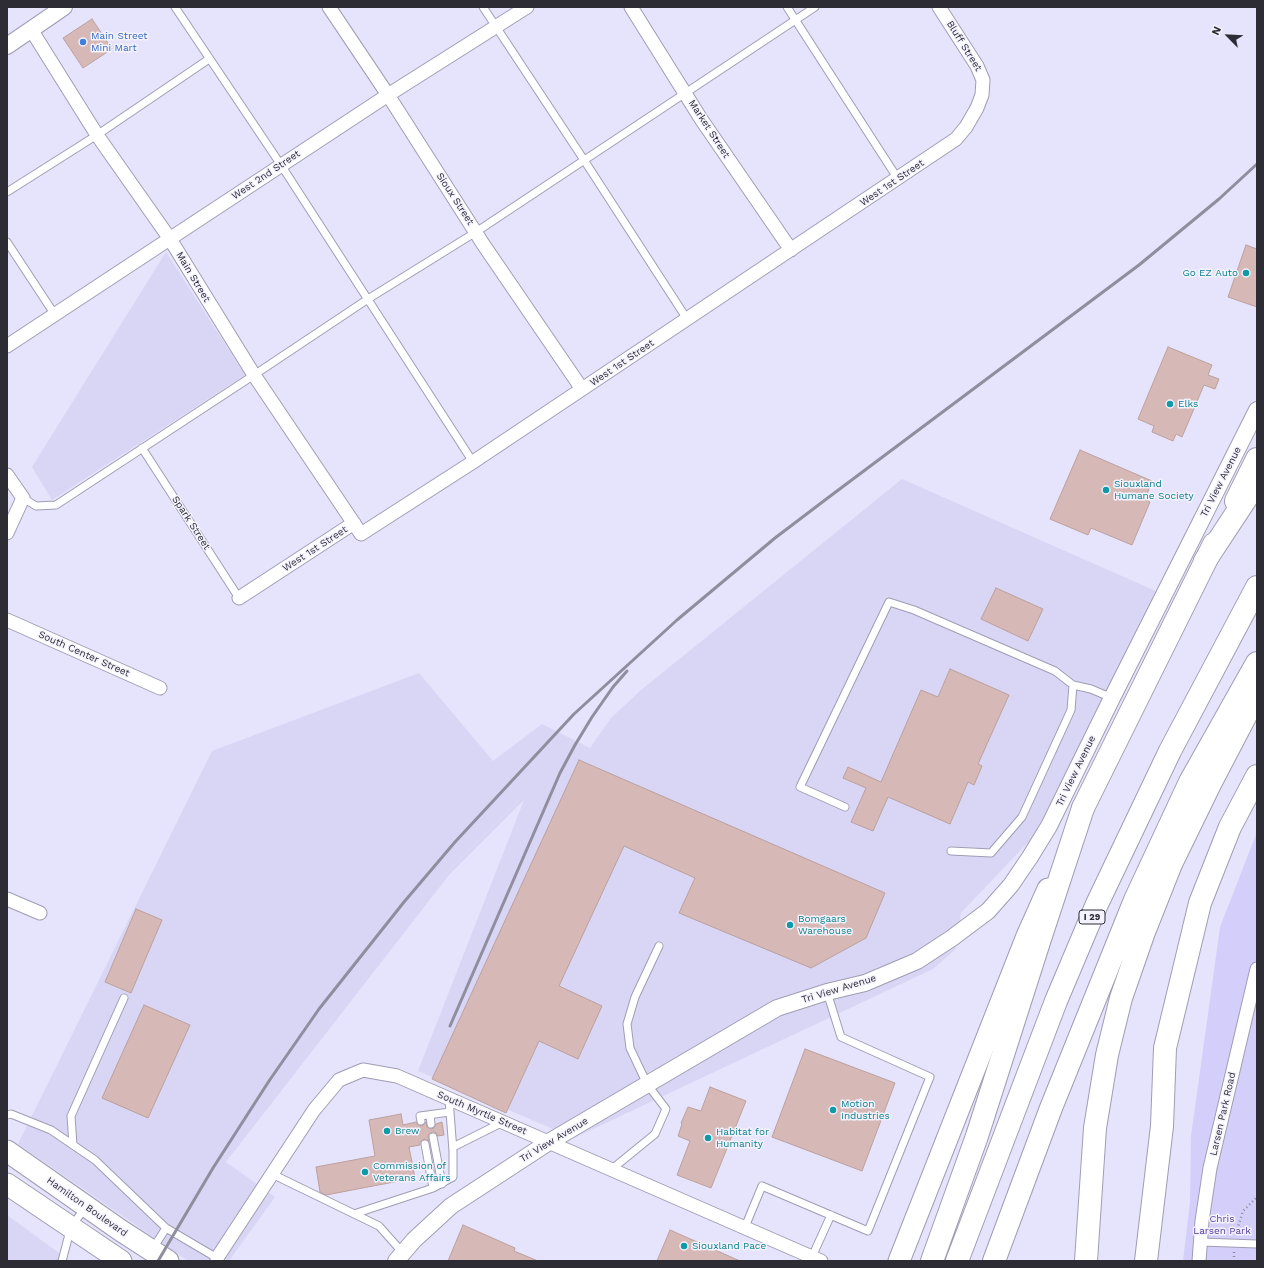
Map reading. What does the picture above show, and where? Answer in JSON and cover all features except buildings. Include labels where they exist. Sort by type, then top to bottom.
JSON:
[{"type":"highway","points":[[932,1261],[977,1136],[1083,808],[1205,561],[1257,460]]},
{"type":"highway","points":[[1205,561],[1257,482]]},
{"type":"highway","name":"I 29","points":[[957,1261],[1056,1001],[1097,904],[1170,750],[1257,586]]},
{"type":"highway","points":[[994,1261],[1057,1093],[1135,900],[1190,782],[1257,663]]},
{"type":"highway","points":[[1086,1261],[1095,1128],[1107,1055],[1121,998],[1144,932],[1171,864],[1210,784],[1257,694]]},
{"type":"highway","points":[[1146,1261],[1162,1126],[1165,1048],[1200,903],[1230,827],[1257,776]]},
{"type":"main road","points":[[899,1261],[1027,936],[1083,808]]},
{"type":"main road","name":"Hamilton Boulevard","points":[[7,1151],[160,1256]]},
{"type":"main road","points":[[7,1184],[121,1261]]},
{"type":"street","points":[[7,46],[64,7]]},
{"type":"street","name":"Sioux Street","points":[[329,7],[388,95],[476,232],[582,390]]},
{"type":"street","name":"West 2nd Street","points":[[7,346],[388,95],[527,7]]},
{"type":"street","name":"Market Street","points":[[631,7],[701,119],[791,250]]},
{"type":"street","name":"Bluff Street","points":[[939,7],[977,66],[984,80],[983,87]]},
{"type":"street","name":"Main Street","points":[[32,30],[97,135],[170,239],[254,376],[354,523]]},
{"type":"street","name":"West 1st Street","points":[[240,598],[354,523],[361,534],[582,390],[898,179],[956,139],[966,127],[977,108],[982,95],[983,87]]},
{"type":"street","name":"Tri View Avenue","points":[[400,1257],[414,1240],[451,1206],[549,1142],[647,1084],[777,1008],[827,992],[865,983],[917,961],[952,938],[988,911],[1014,880],[1049,826],[1257,410]]},
{"type":"street","points":[[7,475],[23,498],[7,533]]},
{"type":"street","name":"South Center Street","points":[[7,620],[160,688]]},
{"type":"street","points":[[7,899],[40,913]]},
{"type":"street","name":"Larsen Park Road","points":[[1199,1261],[1202,1221],[1210,1168],[1257,969]]},
{"type":"street","name":"South Myrtle Street","points":[[217,1258],[314,1110],[339,1080],[363,1070],[397,1076],[612,1169],[814,1260]]},
{"type":"lane","points":[[175,7],[281,165],[473,462]]},
{"type":"lane","points":[[483,7],[687,319]]},
{"type":"lane","points":[[787,7],[898,179]]},
{"type":"lane","points":[[23,498],[36,506],[56,505],[254,376],[368,299],[476,232],[815,7]]},
{"type":"lane","points":[[7,192],[97,135],[209,59]]},
{"type":"lane","points":[[7,242],[55,315]]},
{"type":"lane","name":"Spark Street","points":[[142,448],[240,598]]},
{"type":"lane","points":[[845,808],[800,787],[889,602],[914,610],[1055,671],[1073,685],[1091,689],[1112,698]]},
{"type":"lane","points":[[951,851],[991,853],[1022,817],[1070,710],[1073,685]]},
{"type":"lane","points":[[612,1169],[655,1134],[666,1109],[647,1084],[630,1048],[627,1024],[635,997],[659,946]]},
{"type":"lane","points":[[745,1228],[762,1186],[868,1231],[930,1077],[841,1037],[827,992]]},
{"type":"lane","points":[[73,1145],[71,1116],[124,998]]},
{"type":"lane","points":[[354,1214],[433,1188],[453,1177],[449,1099]]},
{"type":"lane","points":[[421,1121],[420,1116],[450,1112]]},
{"type":"lane","points":[[7,1115],[11,1114],[51,1130],[95,1160],[166,1228],[217,1258]]},
{"type":"lane","points":[[430,1114],[431,1124]]},
{"type":"lane","points":[[452,1147],[503,1122]]},
{"type":"lane","points":[[434,1137],[442,1184]]},
{"type":"lane","points":[[425,1144],[433,1188]]},
{"type":"lane","points":[[272,1174],[379,1226],[400,1257]]},
{"type":"lane","points":[[62,1261],[71,1227],[87,1206]]},
{"type":"lane","points":[[814,1260],[831,1215]]},
{"type":"lane","points":[[160,1256],[166,1228]]},
{"type":"lane","points":[[1201,1242],[1257,1244]]},
{"type":"path","points":[[1234,1261],[1234,1244],[1243,1211],[1257,1196]]},
{"type":"shaded area","points":[[166,252],[245,375],[52,500],[32,467]]},
{"type":"shaded area","points":[[902,479],[1158,592],[1033,837],[961,913],[956,949],[933,969],[574,1138],[418,1071],[524,800],[449,875],[226,1162],[275,1197],[229,1261],[188,1261],[18,1144],[212,751],[419,673],[493,761],[542,724],[590,748],[611,718],[641,690]]},
{"type":"shaded area","points":[[7,1215],[70,1261],[7,1261]]},
{"type":"green space","name":"Chris Larsen Park","points":[[1257,832],[1257,1261],[1183,1261],[1190,1202],[1191,1136],[1220,927]]},
{"type":"railway","points":[[158,1261],[213,1168],[269,1081],[319,1009],[404,902],[455,842],[574,714],[677,620],[775,538],[1139,265],[1219,199],[1257,164]]},
{"type":"railway","points":[[450,1026],[560,773],[592,717],[613,687],[627,671]]},
{"type":"place","name":"Main Street Mini Mart","points":[[83,42]]},
{"type":"place","name":"Go EZ Auto","points":[[1246,273]]},
{"type":"place","name":"Elks","points":[[1170,404]]},
{"type":"place","name":"Siouxland Humane Society","points":[[1106,490]]},
{"type":"place","name":"Bomgaars Warehouse","points":[[790,925]]},
{"type":"place","name":"Motion Industries","points":[[833,1110]]},
{"type":"place","name":"Brew","points":[[387,1131]]},
{"type":"place","name":"Habitat for Humanity","points":[[708,1138]]},
{"type":"place","name":"Commission of Veterans Affairs","points":[[365,1172]]},
{"type":"place","name":"Siouxland Pace","points":[[684,1246]]}]
